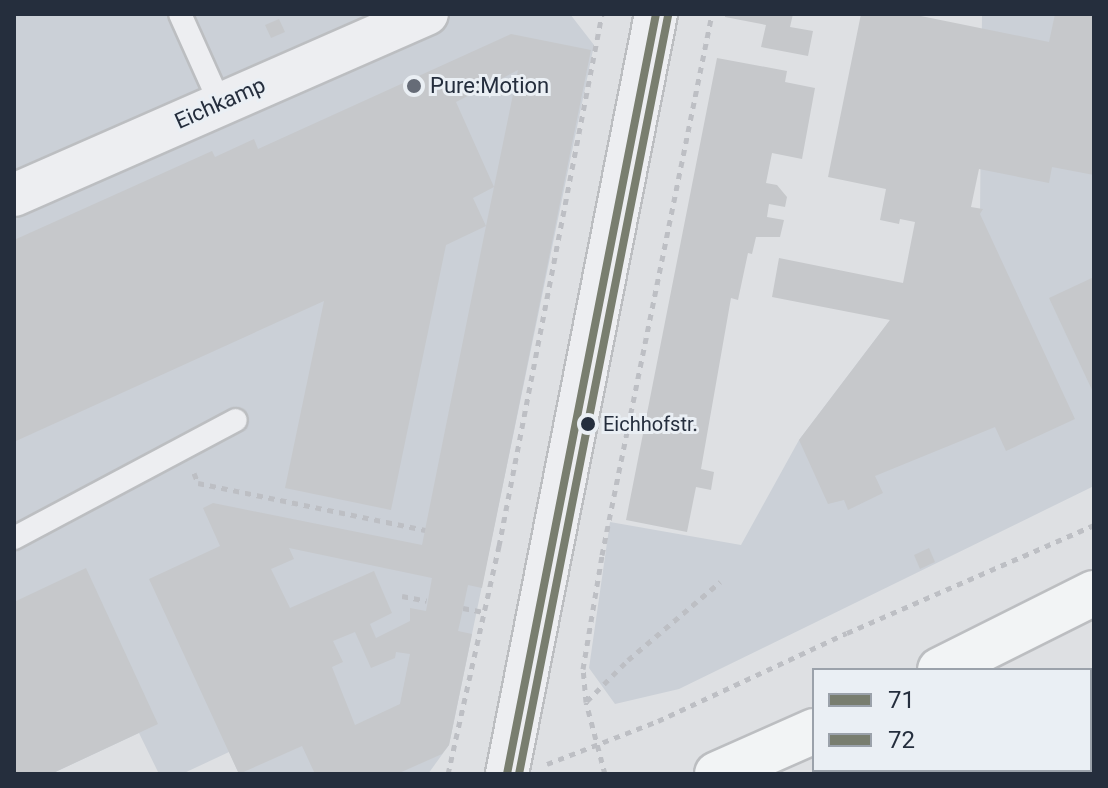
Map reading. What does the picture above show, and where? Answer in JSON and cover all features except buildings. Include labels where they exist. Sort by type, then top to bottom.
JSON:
[{"type":"main road","points":[[944,668],[1094,593]]},
{"type":"main road","points":[[717,774],[812,732]]},
{"type":"street","name":"Eichkamp","points":[[14,195],[427,14]]},
{"type":"street","points":[[522,771],[656,14]]},
{"type":"lane","points":[[186,16],[220,103]]},
{"type":"lane","points":[[14,538],[236,420]]},
{"type":"path","points":[[448,774],[499,546],[602,14]]},
{"type":"path","points":[[605,774],[586,702],[583,669],[602,555],[712,14]]},
{"type":"path","points":[[184,448],[198,483],[425,530]]},
{"type":"path","points":[[522,771],[658,721],[847,633],[1094,525]]},
{"type":"path","points":[[491,544],[499,546]]},
{"type":"path","points":[[586,702],[628,660],[720,582]]},
{"type":"path","points":[[402,596],[427,601]]},
{"type":"path","points":[[463,608],[484,612]]},
{"type":"shaded area","points":[[14,14],[570,14],[594,45],[449,745],[428,774],[239,774],[229,752],[182,774],[159,774],[139,733],[51,774],[14,774]]},
{"type":"shaded area","points":[[982,14],[1094,14],[1094,486],[679,689],[615,704],[589,668],[610,522],[741,545],[799,440],[890,320],[980,214]]},
{"type":"transit line","name":"71","points":[[507,774],[656,14]]},
{"type":"transit line","name":"72","points":[[519,774],[668,16]]},
{"type":"place","name":"Pure:Motion","points":[[414,86]]},
{"type":"place","name":"Eichhofstr.","points":[[588,424]]}]
